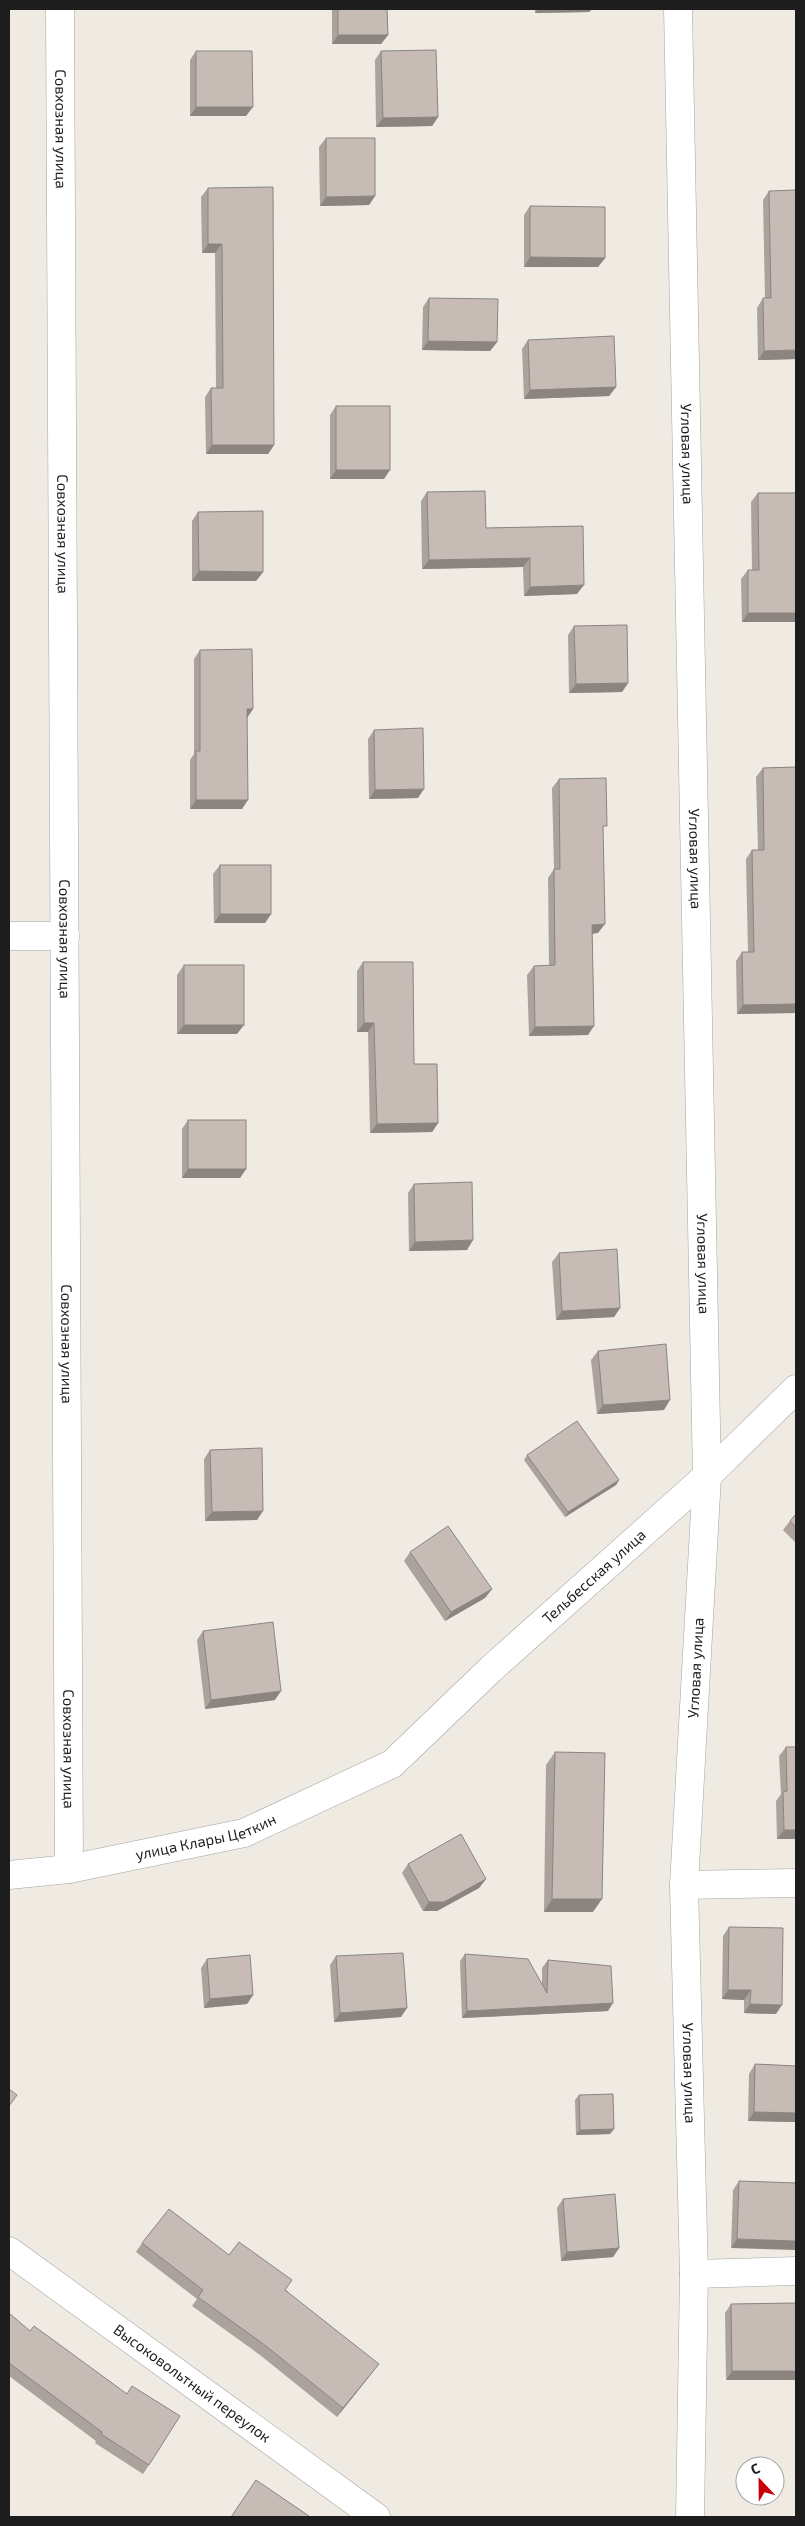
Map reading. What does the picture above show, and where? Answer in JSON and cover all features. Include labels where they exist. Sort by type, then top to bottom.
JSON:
[{"type":"street","name":"Совхозная улица","points":[[60,9],[69,1869]]},
{"type":"street","name":"Угловая улица","points":[[678,9],[707,1476],[684,1885],[694,2274],[690,2517]]},
{"type":"street","points":[[9,936],[65,936]]},
{"type":"street","name":"Тельбесская улица","points":[[392,1764],[490,1669],[707,1476],[796,1389]]},
{"type":"street","name":"улица Клары Цеткин","points":[[9,1875],[69,1869],[244,1833],[392,1764]]},
{"type":"street","points":[[684,1885],[796,1883]]},
{"type":"street","name":"Высоковольтный переулок","points":[[9,2251],[376,2517]]},
{"type":"street","points":[[694,2274],[796,2271]]},
{"type":"building","points":[[338,9],[387,9],[388,35],[338,35]]},
{"type":"building","points":[[436,50],[438,117],[383,118],[381,51]]},
{"type":"building","points":[[196,51],[252,51],[253,107],[196,107]]},
{"type":"building","points":[[326,138],[375,138],[375,196],[326,197]]},
{"type":"building","points":[[273,187],[274,445],[212,445],[211,388],[223,388],[222,244],[208,244],[208,188]]},
{"type":"building","points":[[796,190],[796,350],[764,351],[763,298],[771,298],[769,191]]},
{"type":"building","points":[[530,206],[605,207],[605,258],[530,257]]},
{"type":"building","points":[[429,298],[498,299],[497,342],[428,341]]},
{"type":"building","points":[[614,336],[616,387],[530,390],[528,340]]},
{"type":"building","points":[[336,406],[390,406],[390,470],[336,470]]},
{"type":"building","points":[[485,491],[486,528],[583,526],[584,585],[530,587],[530,558],[429,560],[427,492]]},
{"type":"building","points":[[758,493],[796,493],[796,613],[748,613],[748,570],[759,570]]},
{"type":"building","points":[[263,511],[263,572],[199,571],[198,512]]},
{"type":"building","points":[[627,625],[628,683],[576,684],[574,626]]},
{"type":"building","points":[[252,649],[253,709],[247,709],[248,800],[196,800],[196,751],[200,751],[200,650]]},
{"type":"building","points":[[423,728],[424,789],[375,790],[374,730]]},
{"type":"building","points":[[796,767],[796,1004],[743,1005],[742,952],[754,952],[752,850],[764,850],[763,768]]},
{"type":"building","points":[[606,778],[607,826],[603,826],[605,924],[592,925],[594,1026],[535,1027],[534,966],[555,965],[554,869],[560,869],[559,779]]},
{"type":"building","points":[[220,865],[271,865],[271,914],[220,914]]},
{"type":"building","points":[[363,962],[413,962],[414,1064],[437,1064],[438,1123],[377,1124],[374,1023],[364,1023]]},
{"type":"building","points":[[184,965],[244,965],[244,1025],[184,1025]]},
{"type":"building","points":[[188,1120],[246,1120],[246,1169],[188,1169]]},
{"type":"building","points":[[472,1182],[473,1240],[415,1242],[414,1184]]},
{"type":"building","points":[[617,1249],[620,1308],[562,1311],[559,1253]]},
{"type":"building","points":[[666,1344],[670,1400],[603,1405],[598,1351]]},
{"type":"building","points":[[577,1421],[619,1480],[568,1512],[527,1455]]},
{"type":"building","points":[[262,1448],[263,1511],[212,1512],[210,1450]]},
{"type":"building","points":[[796,1514],[796,1527],[790,1521]]},
{"type":"building","points":[[448,1526],[492,1589],[451,1612],[410,1552]]},
{"type":"building","points":[[273,1622],[281,1691],[211,1700],[203,1631]]},
{"type":"building","points":[[786,1747],[796,1747],[796,1830],[784,1830],[783,1792],[787,1791]]},
{"type":"building","points":[[555,1752],[605,1753],[602,1899],[552,1899]]},
{"type":"building","points":[[461,1834],[486,1879],[444,1902],[429,1902],[408,1864]]},
{"type":"building","points":[[729,1927],[783,1928],[782,2005],[750,2004],[751,1990],[728,1990]]},
{"type":"building","points":[[403,1953],[407,2008],[340,2013],[336,1956]]},
{"type":"building","points":[[465,1954],[528,1959],[547,1993],[548,1960],[611,1966],[613,2003],[467,2011]]},
{"type":"building","points":[[250,1955],[253,1995],[210,1999],[207,1959]]},
{"type":"building","points":[[755,2064],[796,2066],[796,2113],[754,2112]]},
{"type":"building","points":[[9,2089],[17,2095],[9,2106]]},
{"type":"building","points":[[613,2094],[614,2129],[580,2130],[579,2095]]},
{"type":"building","points":[[739,2181],[796,2183],[796,2241],[737,2239]]},
{"type":"building","points":[[615,2194],[619,2248],[567,2252],[563,2199]]},
{"type":"building","points":[[169,2209],[229,2255],[239,2242],[292,2280],[285,2290],[379,2364],[343,2408],[266,2346],[198,2297],[203,2290],[142,2243]]},
{"type":"building","points":[[796,2303],[796,2371],[732,2371],[731,2304]]},
{"type":"building","points":[[9,2313],[30,2331],[34,2326],[127,2394],[132,2386],[180,2416],[149,2465],[101,2434],[102,2432],[9,2363]]},
{"type":"building","points":[[256,2480],[309,2516],[231,2517]]}]
